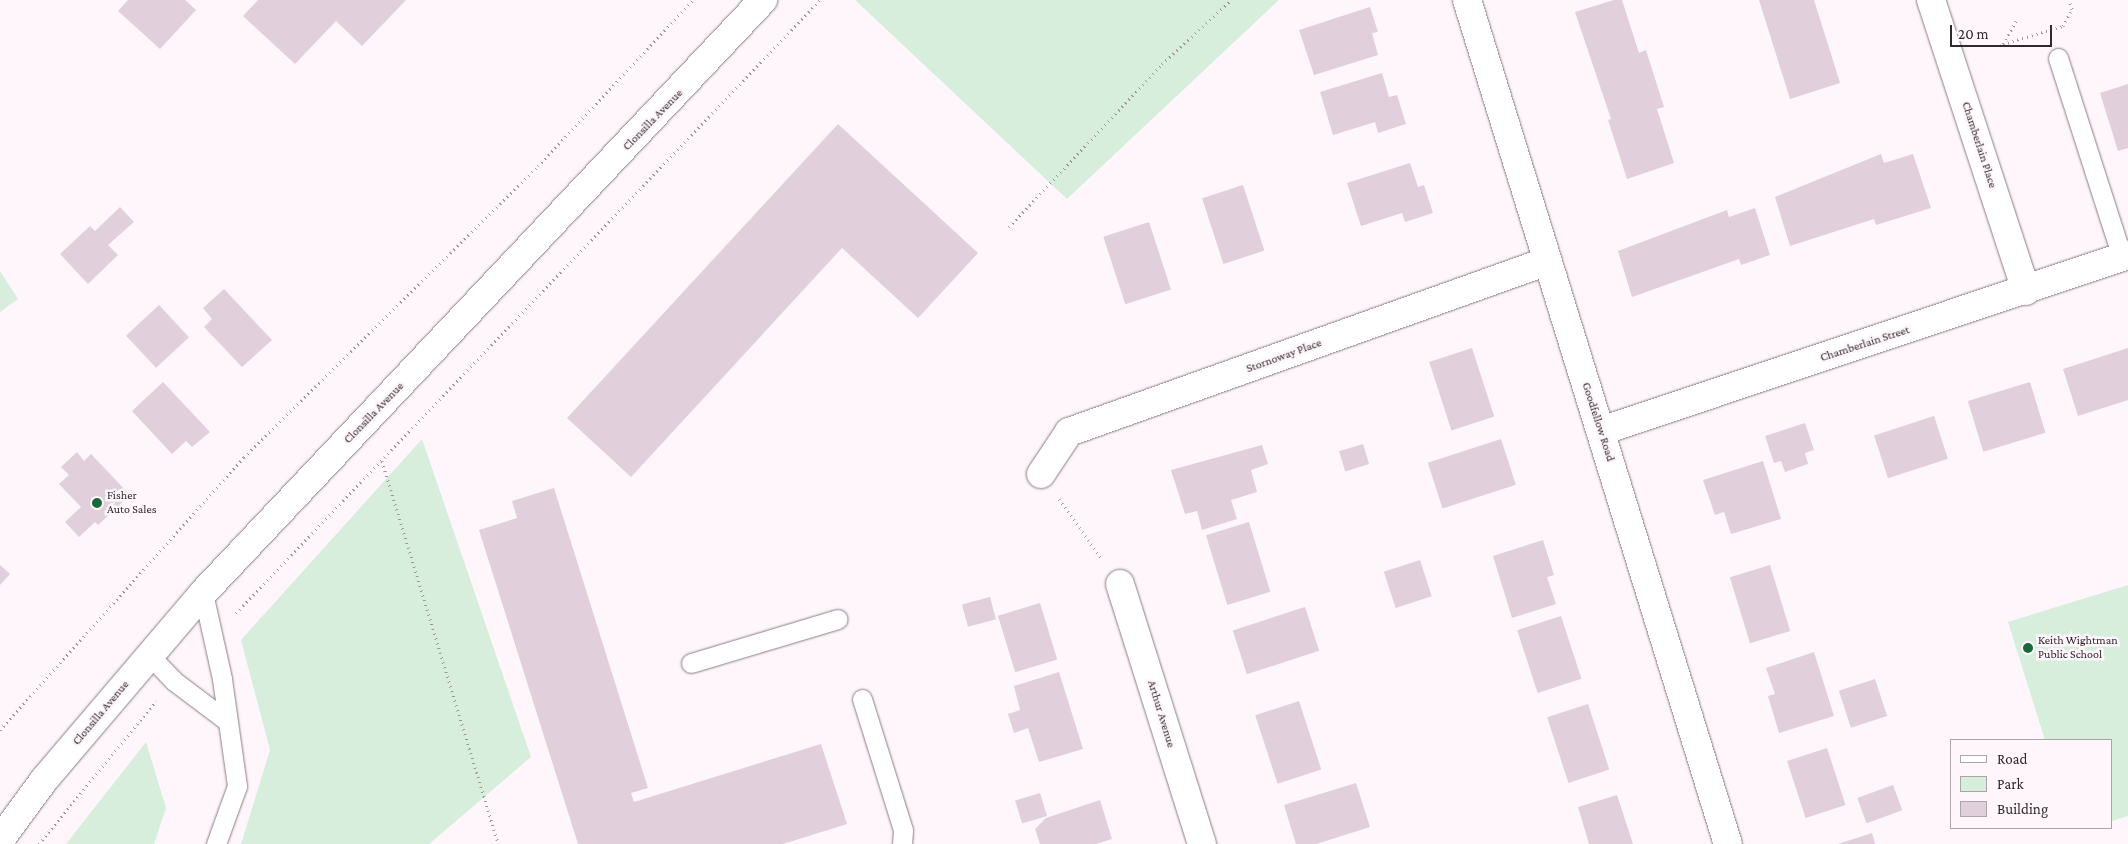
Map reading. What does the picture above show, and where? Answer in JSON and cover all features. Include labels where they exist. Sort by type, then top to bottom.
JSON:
[{"type":"street","name":"Clonsilla Avenue","points":[[0,840],[44,780],[203,593],[763,0]]},
{"type":"street","name":"Goodfellow Road","points":[[1467,0],[1546,262],[1601,431],[1728,844]]},
{"type":"street","name":"Chamberlain Place","points":[[1931,0],[2026,291]]},
{"type":"street","name":"Chamberlain Street","points":[[1601,431],[2026,291],[2125,256]]},
{"type":"street","name":"Stornoway Place","points":[[1041,474],[1069,432],[1546,262]]},
{"type":"street","name":"Arthur Avenue","points":[[1120,584],[1202,844]]},
{"type":"lane","points":[[2058,58],[2125,256]]},
{"type":"lane","points":[[203,593],[213,638],[237,786],[216,844]]},
{"type":"lane","points":[[691,663],[838,619]]},
{"type":"lane","points":[[149,655],[174,681],[227,721]]},
{"type":"lane","points":[[862,699],[903,830],[902,844]]},
{"type":"path","points":[[0,730],[244,457],[538,166],[693,0]]},
{"type":"path","points":[[213,638],[820,0]]},
{"type":"path","points":[[1009,227],[1162,64],[1231,0]]},
{"type":"path","points":[[2016,22],[2004,44],[2062,26],[2072,9],[2069,0]]},
{"type":"path","points":[[382,460],[498,844]]},
{"type":"path","points":[[1041,474],[1120,584]]},
{"type":"path","points":[[39,844],[174,681]]},
{"type":"green space","points":[[855,0],[1279,0],[1067,199]]},
{"type":"green space","points":[[0,271],[18,299],[0,312]]},
{"type":"green space","points":[[422,439],[531,757],[429,844],[241,844],[270,750],[241,640]]},
{"type":"green space","points":[[2128,585],[2128,816],[2113,821],[2113,739],[2045,739],[2008,622]]},
{"type":"green space","points":[[146,742],[166,808],[154,844],[66,844]]},
{"type":"building","points":[[128,0],[185,0],[196,10],[160,49],[118,11]]},
{"type":"building","points":[[258,0],[406,0],[362,46],[336,21],[295,64],[243,16]]},
{"type":"building","points":[[1614,0],[1622,0],[1639,53],[1646,50],[1664,107],[1657,109],[1674,163],[1627,179],[1608,120],[1611,119],[1575,12]]},
{"type":"building","points":[[1759,0],[1814,0],[1840,83],[1790,99]]},
{"type":"building","points":[[1370,7],[1378,32],[1372,33],[1378,55],[1314,75],[1299,30]]},
{"type":"building","points":[[1382,73],[1389,97],[1397,95],[1406,124],[1378,133],[1375,122],[1333,135],[1320,92]]},
{"type":"building","points":[[2128,84],[2128,148],[2118,151],[2100,93]]},
{"type":"building","points":[[838,124],[978,253],[918,318],[842,248],[631,477],[567,418]]},
{"type":"building","points":[[1881,154],[1884,163],[1913,154],[1931,208],[1876,225],[1874,219],[1790,246],[1775,197]]},
{"type":"building","points":[[1410,163],[1418,187],[1424,185],[1433,213],[1405,222],[1402,213],[1361,226],[1347,183]]},
{"type":"building","points":[[1243,185],[1264,251],[1223,264],[1202,198]]},
{"type":"building","points":[[120,207],[134,222],[108,245],[118,255],[88,284],[60,254],[90,226],[95,231]]},
{"type":"building","points":[[1755,208],[1770,255],[1741,265],[1739,259],[1632,297],[1618,251],[1727,210],[1729,217]]},
{"type":"building","points":[[1149,222],[1171,290],[1125,304],[1103,237]]},
{"type":"building","points":[[224,289],[272,340],[242,367],[204,327],[212,319],[203,308]]},
{"type":"building","points":[[159,305],[189,337],[156,368],[126,336]]},
{"type":"building","points":[[1472,348],[1494,416],[1451,430],[1429,362]]},
{"type":"building","points":[[2128,348],[2128,400],[2078,416],[2063,369]]},
{"type":"building","points":[[163,382],[210,432],[192,447],[186,441],[172,454],[132,411]]},
{"type":"building","points":[[2030,382],[2045,433],[1983,452],[1968,401]]},
{"type":"building","points":[[1934,416],[1948,459],[1888,478],[1874,435]]},
{"type":"building","points":[[1805,423],[1814,450],[1805,453],[1808,464],[1785,472],[1781,461],[1774,463],[1765,436]]},
{"type":"building","points":[[1501,439],[1516,485],[1443,508],[1428,463]]},
{"type":"building","points":[[1363,444],[1369,464],[1345,471],[1339,451]]},
{"type":"building","points":[[1262,445],[1268,464],[1251,470],[1257,492],[1231,500],[1237,519],[1202,530],[1197,511],[1185,514],[1171,470]]},
{"type":"building","points":[[77,452],[84,461],[91,454],[130,495],[98,525],[95,522],[79,537],[65,522],[81,507],[59,484],[69,475],[61,467]]},
{"type":"building","points":[[1763,461],[1781,519],[1731,534],[1724,512],[1715,515],[1703,480]]},
{"type":"building","points":[[554,488],[648,788],[631,793],[634,802],[821,744],[847,824],[783,844],[578,844],[479,530],[517,518],[512,501]]},
{"type":"building","points":[[1249,522],[1270,592],[1227,605],[1206,535]]},
{"type":"building","points":[[1543,540],[1554,575],[1547,577],[1556,604],[1512,618],[1493,556]]},
{"type":"building","points":[[1420,560],[1432,596],[1396,608],[1384,572]]},
{"type":"building","points":[[0,565],[10,574],[0,585]]},
{"type":"building","points":[[1770,565],[1790,631],[1750,643],[1730,577]]},
{"type":"building","points":[[990,597],[996,619],[968,627],[962,605]]},
{"type":"building","points":[[1040,603],[1057,659],[1015,672],[998,616]]},
{"type":"building","points":[[1305,607],[1319,651],[1247,674],[1233,630]]},
{"type":"building","points":[[1561,616],[1581,679],[1538,693],[1517,630]]},
{"type":"building","points":[[1814,652],[1834,716],[1779,733],[1768,696],[1775,694],[1766,668]]},
{"type":"building","points":[[1059,672],[1083,749],[1039,762],[1028,728],[1014,733],[1008,714],[1020,710],[1014,686]]},
{"type":"building","points":[[1875,679],[1887,716],[1851,728],[1839,691]]},
{"type":"building","points":[[1299,701],[1321,769],[1278,784],[1255,715]]},
{"type":"building","points":[[1588,704],[1609,770],[1568,783],[1547,717]]},
{"type":"building","points":[[1827,748],[1846,805],[1806,818],[1787,761]]},
{"type":"building","points":[[1356,783],[1370,827],[1316,844],[1296,844],[1284,805]]},
{"type":"building","points":[[1893,785],[1902,810],[1867,823],[1857,798]]},
{"type":"building","points":[[1040,793],[1047,816],[1022,824],[1015,801]]},
{"type":"building","points":[[1617,795],[1633,844],[1589,844],[1578,807]]},
{"type":"building","points":[[1100,800],[1112,839],[1096,844],[1040,844],[1035,829],[1046,818]]},
{"type":"building","points":[[1872,833],[1875,844],[1838,844]]},
{"type":"place","name":"Fisher Auto Sales","points":[[97,503]]},
{"type":"place","name":"Keith Wightman Public School","points":[[2028,648]]}]
